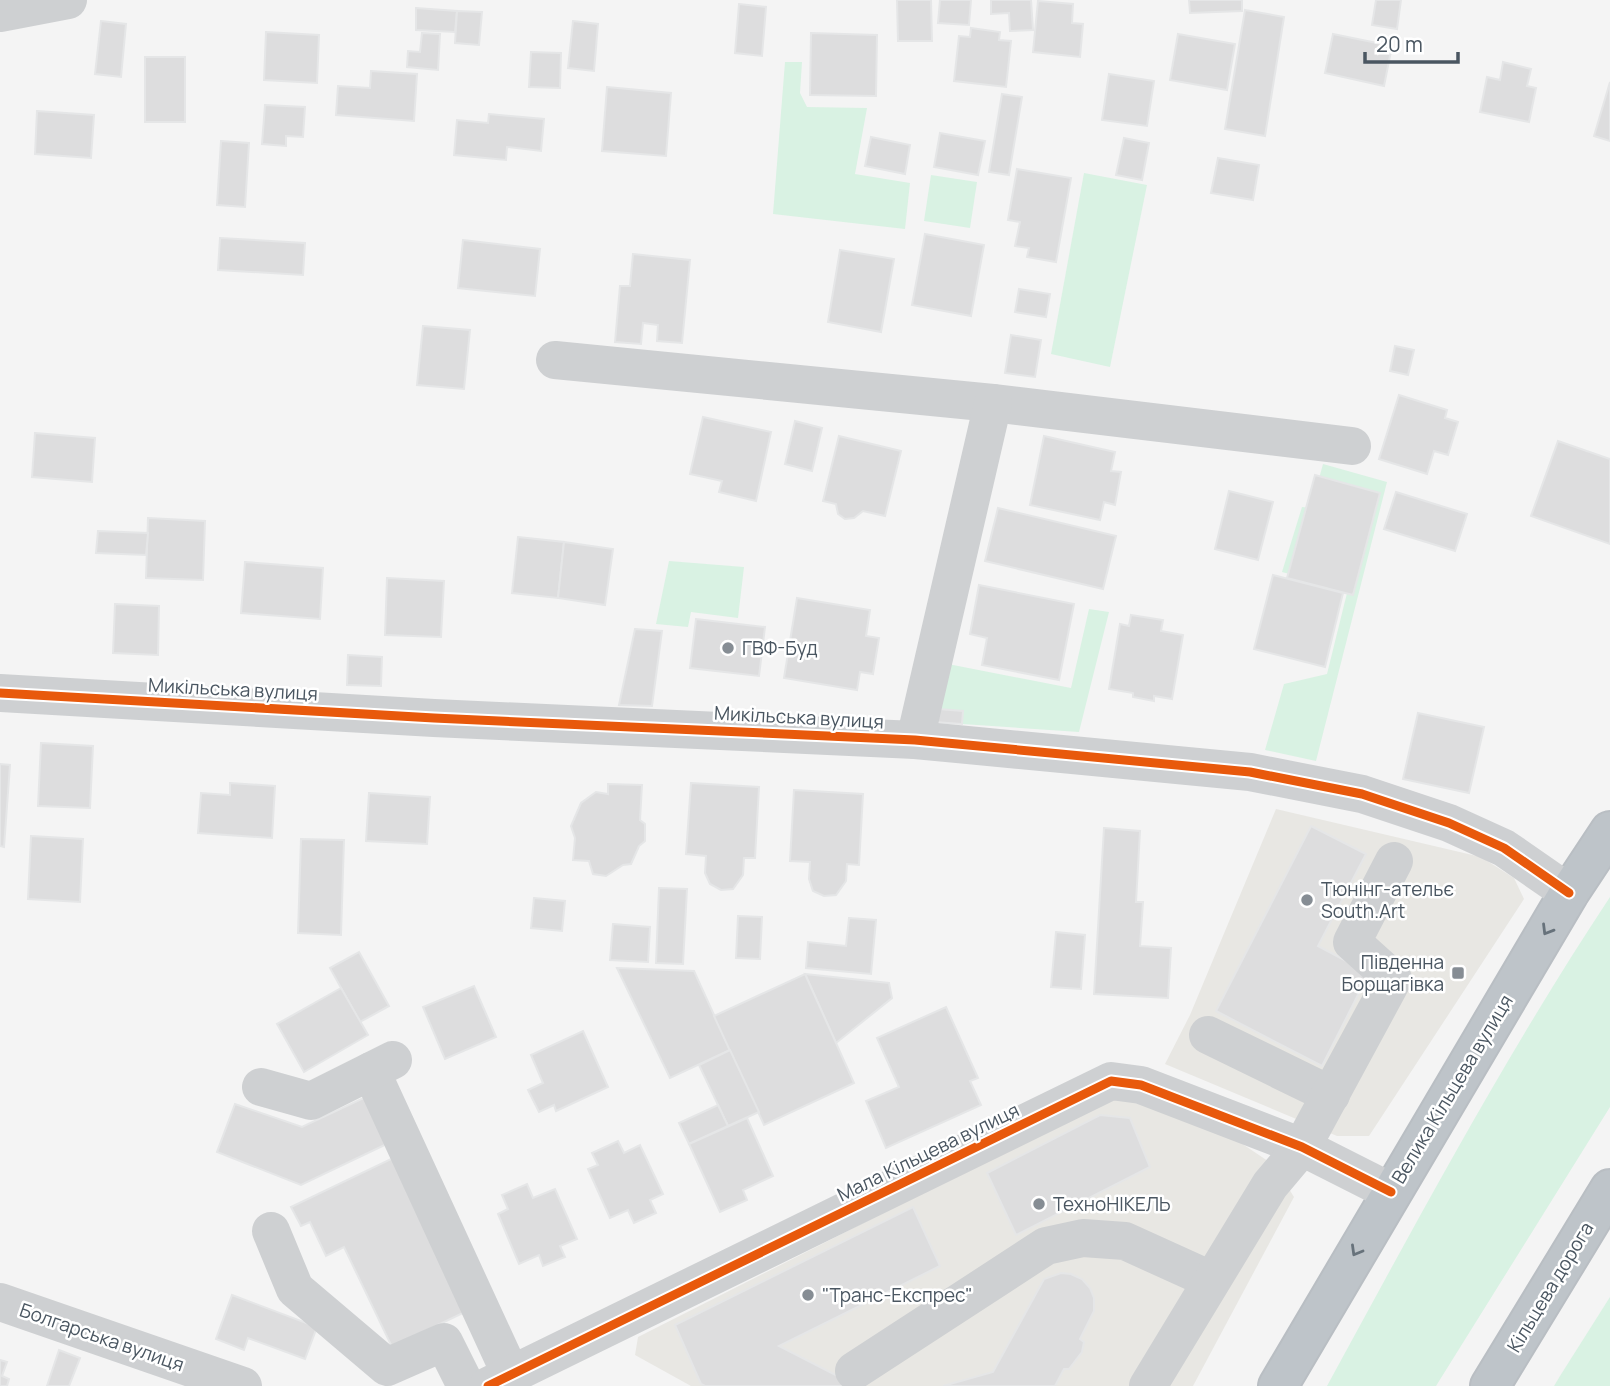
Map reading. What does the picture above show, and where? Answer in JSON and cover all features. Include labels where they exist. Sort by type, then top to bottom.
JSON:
[{"type":"highway","name":"Велика Кільцева вулиця","points":[[1278,1386],[1569,893],[1610,831]]},
{"type":"highway","name":"Кільцева дорога","points":[[1490,1386],[1610,1189]]},
{"type":"street","points":[[0,13],[68,0]]},
{"type":"street","points":[[555,360],[993,403],[1352,446]]},
{"type":"street","points":[[915,740],[993,403]]},
{"type":"street","name":"Микільська вулиця","points":[[0,693],[434,718],[915,740],[1250,772],[1362,794],[1449,823],[1504,848],[1569,893]]},
{"type":"street","points":[[1148,1386],[1270,1185],[1302,1147],[1393,979],[1352,942],[1394,861]]},
{"type":"street","points":[[1208,1035],[1331,1096]]},
{"type":"street","points":[[261,1087],[311,1101],[382,1066],[500,1380]]},
{"type":"street","name":"Мала Кільцева вулиця","points":[[500,1380],[1111,1081],[1141,1084],[1302,1147],[1391,1192]]},
{"type":"street","points":[[271,1231],[295,1289],[387,1367],[444,1342],[466,1386]]},
{"type":"street","points":[[854,1371],[1046,1246],[1083,1238],[1125,1241],[1211,1280]]},
{"type":"street","name":"Болгарська вулиця","points":[[0,1302],[243,1386]]},
{"type":"shaded area","points":[[1276,809],[1481,857],[1514,878],[1524,899],[1369,1136],[1337,1136],[1165,1064],[1190,1015]]},
{"type":"shaded area","points":[[1111,1098],[1135,1099],[1229,1135],[1274,1165],[1294,1197],[1193,1386],[691,1386],[635,1355],[638,1337]]},
{"type":"green space","points":[[785,62],[802,62],[800,93],[807,107],[867,108],[855,174],[910,183],[905,229],[773,214]]},
{"type":"green space","points":[[1084,173],[1147,185],[1110,367],[1051,354]]},
{"type":"green space","points":[[931,175],[977,182],[970,228],[924,221]]},
{"type":"green space","points":[[1323,464],[1387,482],[1316,761],[1265,750],[1284,684],[1327,674],[1348,589],[1282,572],[1302,507],[1311,508]]},
{"type":"green space","points":[[669,561],[744,567],[738,618],[691,612],[688,627],[656,624]]},
{"type":"green space","points":[[1089,609],[1109,612],[1079,732],[962,724],[962,711],[938,709],[948,664],[1071,688]]},
{"type":"green space","points":[[1610,897],[1610,1107],[1436,1386],[1327,1386],[1498,1077]]},
{"type":"green space","points":[[1610,1297],[1610,1386],[1554,1386],[1560,1376]]},
{"type":"building","points":[[897,0],[931,0],[932,41],[898,41]]},
{"type":"building","points":[[940,0],[971,0],[969,25],[938,23]]},
{"type":"building","points":[[991,0],[1031,0],[1033,30],[1010,31],[1009,13],[991,14]]},
{"type":"building","points":[[1189,0],[1242,0],[1242,11],[1190,13]]},
{"type":"building","points":[[1376,0],[1401,0],[1397,29],[1372,25]]},
{"type":"building","points":[[1038,1],[1073,4],[1072,23],[1083,24],[1080,57],[1033,52]]},
{"type":"building","points":[[739,4],[766,7],[762,56],[735,53]]},
{"type":"building","points":[[416,8],[457,11],[455,32],[416,30]]},
{"type":"building","points":[[1245,10],[1284,17],[1265,136],[1225,129]]},
{"type":"building","points":[[457,11],[482,12],[479,45],[455,43]]},
{"type":"building","points":[[101,21],[126,24],[121,77],[95,74]]},
{"type":"building","points":[[573,21],[598,24],[594,71],[568,68]]},
{"type":"building","points":[[971,28],[1000,32],[999,40],[1011,41],[1006,87],[954,81],[959,36],[970,37]]},
{"type":"building","points":[[266,32],[319,35],[317,83],[264,80]]},
{"type":"building","points":[[422,33],[440,34],[438,70],[407,67],[408,51],[420,52]]},
{"type":"building","points":[[811,33],[877,35],[876,96],[810,95]]},
{"type":"building","points":[[1178,34],[1235,44],[1227,90],[1170,80]]},
{"type":"building","points":[[1333,34],[1392,46],[1384,86],[1325,73]]},
{"type":"building","points":[[531,52],[561,53],[560,88],[529,87]]},
{"type":"building","points":[[145,57],[185,57],[185,122],[145,122]]},
{"type":"building","points":[[1503,62],[1531,69],[1527,86],[1536,88],[1529,122],[1480,112],[1487,77],[1500,80]]},
{"type":"building","points":[[371,71],[417,74],[414,121],[336,115],[338,86],[370,88]]},
{"type":"building","points":[[1109,74],[1154,81],[1147,126],[1102,120]]},
{"type":"building","points":[[1610,82],[1610,141],[1594,136]]},
{"type":"building","points":[[607,87],[671,93],[666,156],[602,151]]},
{"type":"building","points":[[1002,94],[1022,97],[1009,175],[989,172]]},
{"type":"building","points":[[265,105],[305,107],[303,137],[286,136],[286,146],[262,144]]},
{"type":"building","points":[[37,111],[94,115],[91,158],[35,154]]},
{"type":"building","points":[[489,114],[544,119],[541,151],[507,147],[506,160],[454,155],[457,120],[488,123]]},
{"type":"building","points":[[940,133],[985,141],[978,175],[934,167]]},
{"type":"building","points":[[871,137],[910,145],[905,174],[865,166]]},
{"type":"building","points":[[1124,138],[1149,143],[1142,180],[1116,175]]},
{"type":"building","points":[[221,141],[249,143],[245,207],[217,205]]},
{"type":"building","points":[[1218,158],[1259,165],[1253,200],[1211,193]]},
{"type":"building","points":[[1017,169],[1071,178],[1056,262],[1027,257],[1029,248],[1015,246],[1020,222],[1008,220]]},
{"type":"building","points":[[925,234],[984,245],[971,316],[912,305]]},
{"type":"building","points":[[220,238],[305,243],[303,275],[218,270]]},
{"type":"building","points":[[463,240],[540,249],[535,296],[458,288]]},
{"type":"building","points":[[840,250],[894,259],[881,332],[828,322]]},
{"type":"building","points":[[633,254],[690,260],[682,343],[657,341],[658,325],[643,323],[641,344],[615,342],[620,286],[630,286]]},
{"type":"building","points":[[1019,289],[1050,294],[1046,317],[1015,312]]},
{"type":"building","points":[[423,326],[470,330],[464,389],[417,385]]},
{"type":"building","points":[[1011,335],[1041,340],[1035,377],[1005,373]]},
{"type":"building","points":[[1395,346],[1414,350],[1408,375],[1390,371]]},
{"type":"building","points":[[1399,395],[1447,410],[1445,418],[1458,422],[1448,455],[1434,451],[1427,474],[1379,459]]},
{"type":"building","points":[[703,417],[771,432],[756,501],[719,492],[722,481],[690,474]]},
{"type":"building","points":[[795,421],[822,428],[812,471],[785,464]]},
{"type":"building","points":[[35,433],[95,438],[92,482],[32,477]]},
{"type":"building","points":[[839,436],[901,451],[885,516],[863,511],[854,518],[845,519],[838,514],[836,504],[823,501]]},
{"type":"building","points":[[1044,436],[1115,452],[1111,471],[1121,472],[1115,505],[1104,502],[1100,520],[1030,505]]},
{"type":"building","points":[[1558,441],[1610,459],[1610,544],[1531,516]]},
{"type":"building","points":[[1315,475],[1380,493],[1353,595],[1287,578]]},
{"type":"building","points":[[1229,491],[1273,502],[1258,560],[1215,549]]},
{"type":"building","points":[[1396,492],[1467,514],[1455,551],[1384,529]]},
{"type":"building","points":[[998,508],[1116,536],[1103,589],[985,561]]},
{"type":"building","points":[[148,518],[205,521],[203,580],[146,578]]},
{"type":"building","points":[[98,531],[148,533],[146,555],[96,553]]},
{"type":"building","points":[[518,537],[564,542],[558,598],[512,593]]},
{"type":"building","points":[[564,542],[613,549],[605,605],[558,598]]},
{"type":"building","points":[[245,562],[323,568],[320,619],[241,613]]},
{"type":"building","points":[[1273,575],[1343,593],[1325,667],[1254,649]]},
{"type":"building","points":[[387,578],[444,581],[441,637],[385,635]]},
{"type":"building","points":[[979,585],[1074,604],[1059,680],[982,665],[987,638],[970,634]]},
{"type":"building","points":[[797,598],[870,610],[866,636],[879,638],[873,674],[860,672],[857,690],[784,678]]},
{"type":"building","points":[[115,604],[159,606],[158,655],[113,653]]},
{"type":"building","points":[[1131,615],[1163,620],[1161,631],[1183,635],[1172,699],[1154,696],[1154,701],[1133,697],[1133,693],[1109,689],[1120,624],[1129,626]]},
{"type":"building","name":"ГВФ-Буд","points":[[696,619],[765,627],[759,676],[690,668]]},
{"type":"building","points":[[635,629],[662,631],[652,706],[619,705]]},
{"type":"building","points":[[348,655],[382,657],[381,686],[347,685]]},
{"type":"building","points":[[938,709],[963,711],[962,724],[934,722]]},
{"type":"building","points":[[1418,713],[1484,727],[1469,793],[1403,779]]},
{"type":"building","points":[[41,743],[93,746],[90,808],[38,806]]},
{"type":"building","points":[[0,764],[10,765],[4,847],[0,846]]},
{"type":"building","points":[[230,783],[275,786],[272,838],[198,833],[201,793],[230,795]]},
{"type":"building","points":[[691,783],[759,787],[755,858],[744,858],[743,875],[733,889],[721,890],[710,884],[705,873],[706,856],[686,854]]},
{"type":"building","points":[[608,784],[642,785],[640,820],[645,824],[645,841],[639,846],[631,864],[623,865],[606,876],[593,874],[589,861],[573,860],[575,838],[571,826],[581,803],[596,792],[608,794]]},
{"type":"building","points":[[794,790],[863,794],[859,865],[847,864],[846,881],[836,895],[824,896],[813,891],[809,879],[810,862],[790,861]]},
{"type":"building","points":[[369,793],[430,797],[427,844],[366,841]]},
{"type":"building","name":"Тюнінг-ательє South.Art","points":[[1311,826],[1366,854],[1318,946],[1369,973],[1322,1066],[1216,1011]]},
{"type":"building","points":[[1104,828],[1140,831],[1136,902],[1143,902],[1140,946],[1171,948],[1168,998],[1094,994]]},
{"type":"building","points":[[31,836],[83,839],[80,902],[28,899]]},
{"type":"building","points":[[301,839],[344,840],[341,935],[298,933]]},
{"type":"building","points":[[659,888],[687,889],[683,964],[656,963]]},
{"type":"building","points":[[534,898],[565,901],[562,931],[531,928]]},
{"type":"building","points":[[738,916],[762,917],[760,959],[736,958]]},
{"type":"building","points":[[849,918],[876,920],[871,974],[806,968],[808,942],[846,946]]},
{"type":"building","points":[[613,924],[650,927],[648,962],[610,960]]},
{"type":"building","points":[[1056,932],[1085,935],[1081,989],[1051,987]]},
{"type":"building","points":[[359,952],[389,1006],[360,1022],[330,968]]},
{"type":"building","points":[[617,968],[694,971],[730,1050],[670,1078]]},
{"type":"building","points":[[805,974],[889,983],[892,998],[836,1043]]},
{"type":"building","points":[[805,974],[854,1083],[764,1125],[714,1016]]},
{"type":"building","points":[[474,986],[496,1037],[445,1059],[423,1007]]},
{"type":"building","points":[[341,988],[368,1035],[304,1072],[277,1024]]},
{"type":"building","points":[[946,1007],[978,1078],[970,1081],[981,1105],[886,1148],[866,1101],[899,1087],[877,1038]]},
{"type":"building","points":[[583,1031],[608,1087],[556,1111],[554,1105],[539,1112],[528,1090],[543,1083],[531,1055]]},
{"type":"building","points":[[730,1050],[759,1112],[728,1126],[699,1065]]},
{"type":"building","points":[[370,1095],[391,1142],[301,1185],[217,1152],[235,1104],[302,1127]]},
{"type":"building","points":[[718,1105],[728,1126],[689,1144],[679,1123]]},
{"type":"building","name":"ТехноНІКЕЛЬ","points":[[1100,1115],[1130,1118],[1150,1167],[1016,1235],[987,1173]]},
{"type":"building","points":[[747,1118],[773,1176],[743,1190],[747,1200],[720,1212],[689,1144]]},
{"type":"building","points":[[618,1141],[624,1153],[640,1145],[663,1194],[650,1200],[656,1213],[634,1223],[628,1210],[610,1218],[588,1169],[598,1165],[592,1153]]},
{"type":"building","points":[[393,1158],[465,1312],[392,1347],[344,1247],[326,1256],[310,1222],[301,1226],[291,1207]]},
{"type":"building","points":[[527,1184],[533,1198],[555,1189],[577,1239],[560,1246],[565,1257],[543,1266],[539,1255],[519,1264],[498,1214],[508,1209],[502,1195]]},
{"type":"building","name":"\"Транс-Експрес\"","points":[[913,1207],[940,1266],[779,1346],[857,1386],[701,1384],[675,1325]]},
{"type":"building","points":[[1061,1273],[1082,1279],[1090,1288],[1094,1298],[1094,1311],[1080,1339],[1084,1342],[1082,1352],[1069,1369],[1064,1369],[1055,1386],[943,1386],[993,1372],[1044,1279]]},
{"type":"building","points":[[232,1295],[317,1327],[305,1359],[248,1338],[244,1350],[216,1339]]},
{"type":"building","points":[[59,1350],[80,1358],[69,1386],[47,1386]]},
{"type":"building","points":[[0,1360],[7,1362],[2,1376],[9,1379],[7,1386],[0,1386]]},
{"type":"cycle path","points":[[0,693],[434,718],[915,740],[1250,772],[1362,794],[1449,823],[1504,848],[1569,893]]},
{"type":"cycle path","points":[[488,1386],[1111,1081],[1141,1085],[1302,1147],[1391,1192]]},
{"type":"place","name":"ГВФ-Буд","points":[[728,648]]},
{"type":"place","name":"Тюнінг-ательє South.Art","points":[[1307,900]]},
{"type":"place","name":"Південна Борщагівка","points":[[1458,973]]},
{"type":"place","name":"ТехноНІКЕЛЬ","points":[[1039,1204]]},
{"type":"place","name":"\"Транс-Експрес\"","points":[[808,1295]]}]
